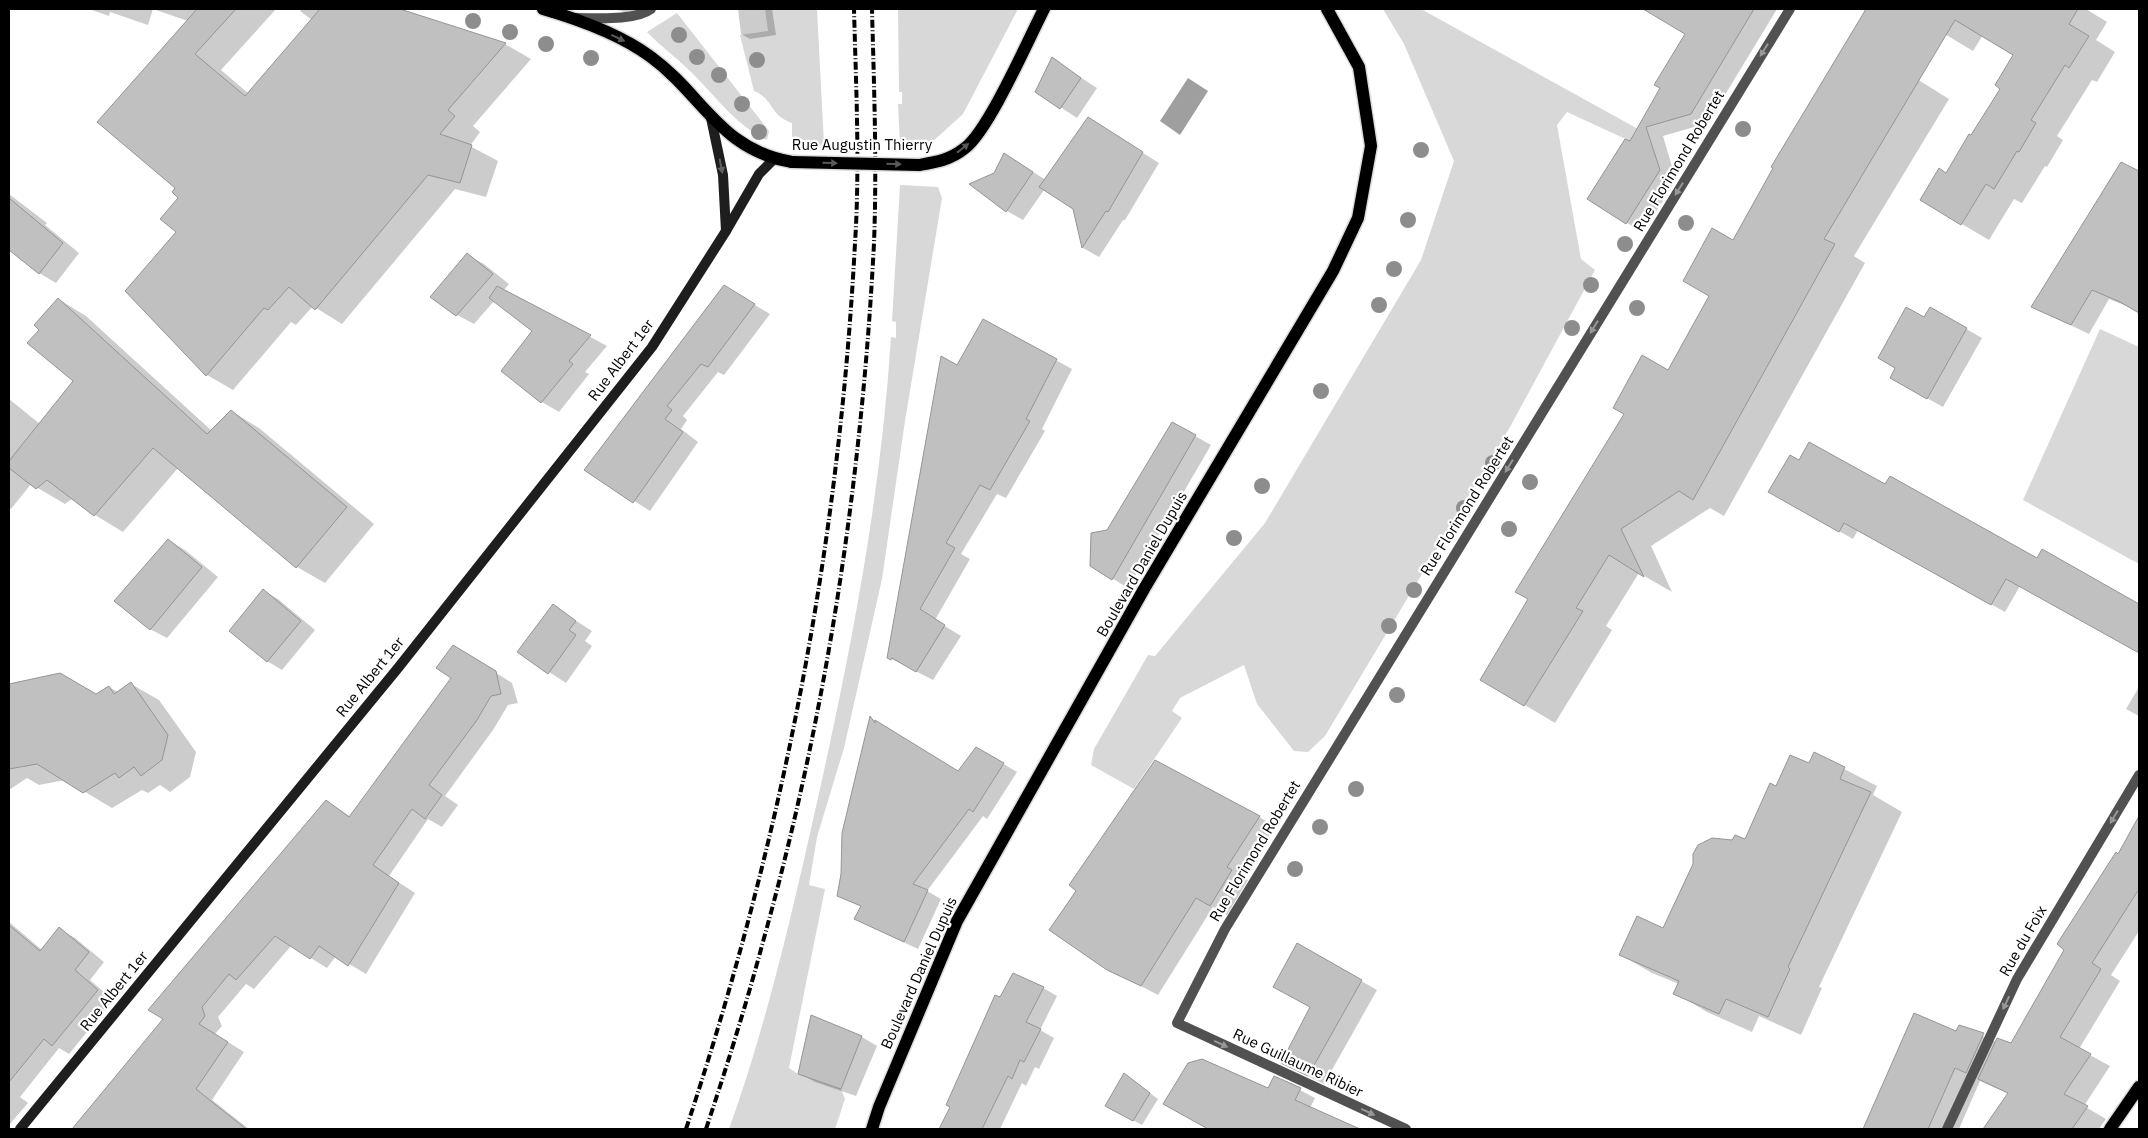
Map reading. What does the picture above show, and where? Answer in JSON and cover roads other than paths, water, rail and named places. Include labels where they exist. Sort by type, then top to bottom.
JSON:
[{"type":"main road","name":"Rue Augustin Thierry","points":[[544,9],[573,18],[626,42],[650,56],[674,75],[712,118],[745,146],[774,159],[792,162],[919,165],[944,161],[966,148],[985,124],[1044,9]]},
{"type":"main road","name":"Boulevard Daniel Dupuis","points":[[872,1129],[879,1107],[957,921],[1144,589],[1333,271],[1358,218],[1371,146],[1359,67],[1327,9]]},
{"type":"main road","points":[[2110,1129],[2139,1087]]},
{"type":"street","points":[[573,18],[620,17],[647,12],[651,9]]},
{"type":"street","name":"Rue Florimond Robertet","points":[[1177,1023],[1225,929],[1790,9]]},
{"type":"street","points":[[712,118],[723,175],[726,231]]},
{"type":"street","name":"Rue Albert 1er","points":[[20,1129],[398,668],[652,347],[726,231],[759,174],[774,159]]},
{"type":"street","name":"Rue du Foix","points":[[1947,1129],[2017,979],[2139,775]]},
{"type":"street","name":"Rue Guillaume Ribier","points":[[1177,1023],[1406,1129]]},
{"type":"railway","points":[[686,1129],[751,912],[801,692],[820,581],[847,357],[855,243],[857,97],[854,9]]},
{"type":"railway","points":[[706,1129],[751,986],[786,853],[806,767],[838,594],[861,419],[874,243],[875,155],[872,9]]}]
